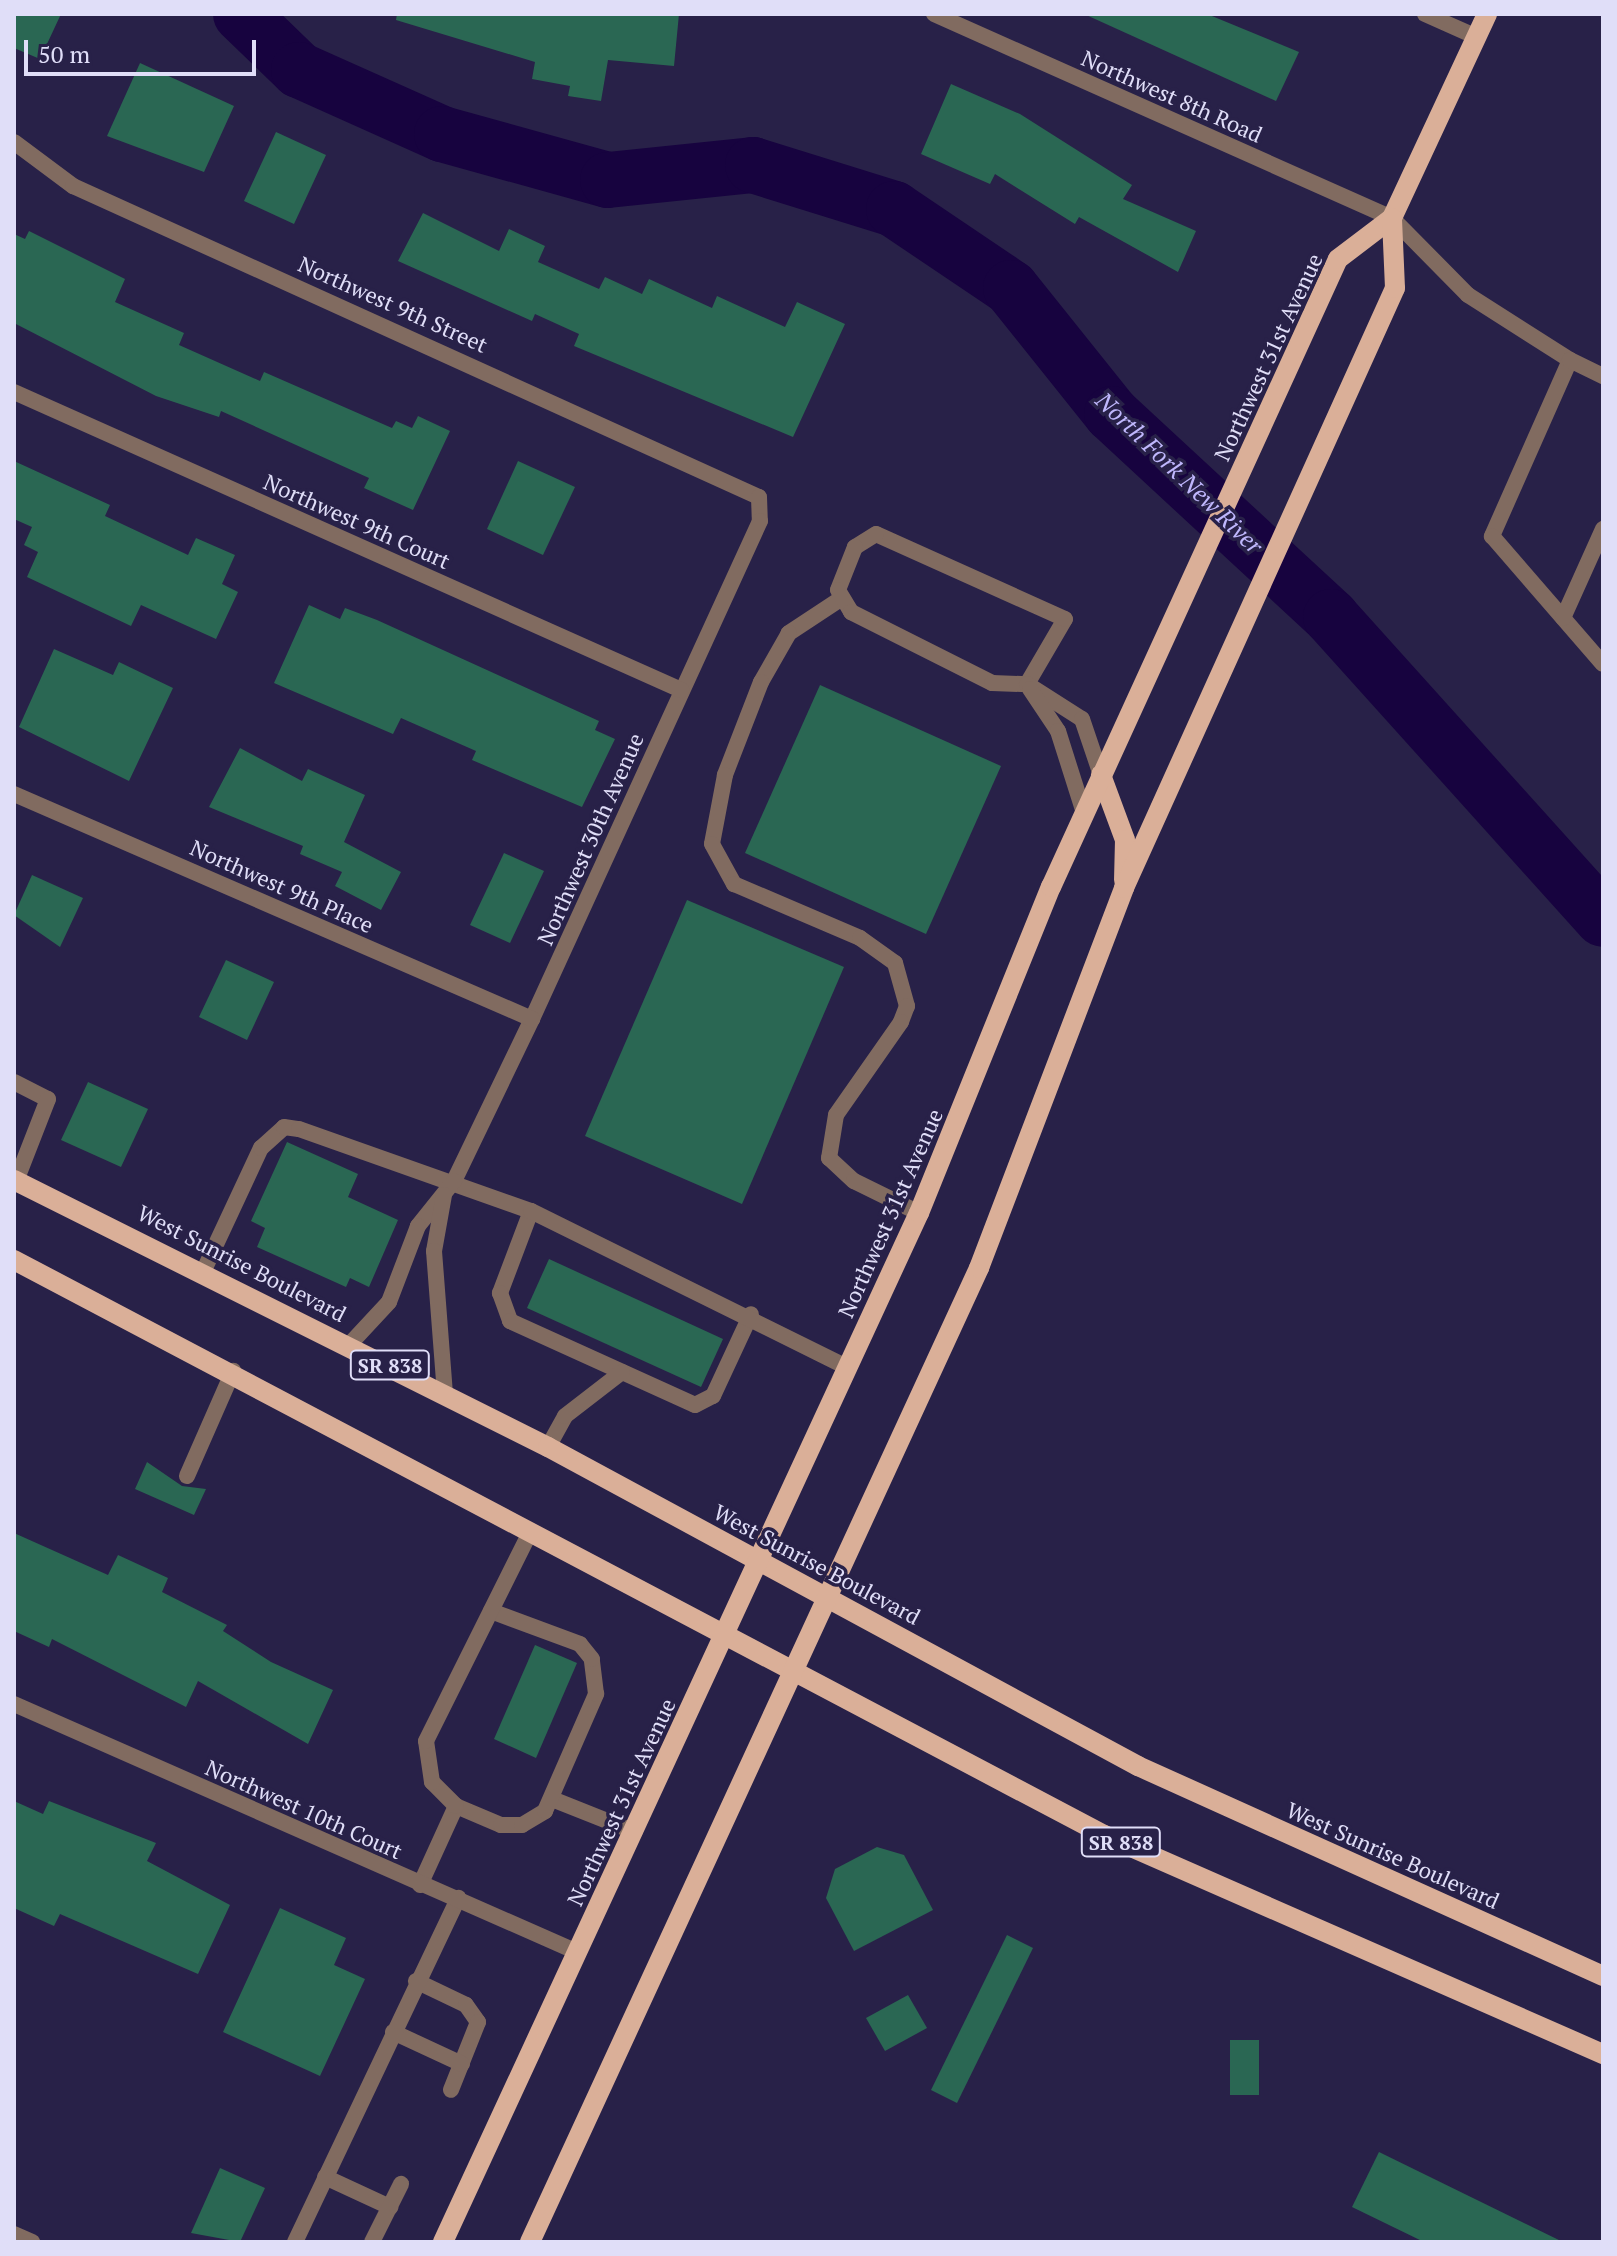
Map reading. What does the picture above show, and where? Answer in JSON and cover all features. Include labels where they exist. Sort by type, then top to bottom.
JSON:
[{"type":"main road","name":"Northwest 31st Avenue","points":[[530,2242],[979,1268],[1124,888],[1395,288],[1392,218],[1487,14]]},
{"type":"main road","name":"Northwest 31st Avenue","points":[[443,2242],[919,1213],[1084,813],[1338,259],[1392,218]]},
{"type":"main road","points":[[1101,775],[1125,840],[1124,888]]},
{"type":"main road","name":"West Sunrise Boulevard","points":[[15,1180],[204,1270],[548,1447],[1138,1766],[1603,1976]]},
{"type":"main road","name":"SR 838","points":[[14,1260],[233,1371],[793,1675],[1104,1835],[1603,2054]]},
{"type":"street","name":"Northwest 8th Road","points":[[934,14],[1392,218]]},
{"type":"street","points":[[1425,14],[1477,37]]},
{"type":"street","name":"Northwest 9th Street","points":[[14,142],[73,186],[759,497]]},
{"type":"street","points":[[1392,218],[1468,295],[1570,360],[1603,376]]},
{"type":"street","points":[[1570,360],[1492,536],[1603,664]]},
{"type":"street","name":"Northwest 9th Court","points":[[14,392],[681,690]]},
{"type":"street","name":"Northwest 30th Avenue","points":[[350,1344],[389,1302],[418,1226],[449,1187],[532,1019],[760,521],[759,497]]},
{"type":"street","points":[[1563,618],[1603,529]]},
{"type":"street","points":[[1027,684],[1065,619],[876,534],[855,547],[838,590],[851,612],[992,683],[1027,684],[1085,721],[1101,775]]},
{"type":"street","points":[[842,598],[789,633],[761,682],[725,775],[712,844],[734,884],[860,938],[895,963],[907,1006],[901,1022],[836,1115],[829,1158],[854,1181],[919,1213]]},
{"type":"street","points":[[1027,684],[1058,731],[1084,813]]},
{"type":"street","name":"Northwest 9th Place","points":[[14,794],[532,1019]]},
{"type":"street","points":[[14,1082],[48,1099],[15,1180]]},
{"type":"street","points":[[204,1270],[261,1148],[284,1127],[449,1187],[531,1211],[751,1314],[847,1367]]},
{"type":"street","name":"Northwest 30th Avenue","points":[[445,1394],[434,1251],[449,1187]]},
{"type":"street","points":[[531,1211],[500,1293],[510,1321],[695,1405],[713,1396],[751,1314]]},
{"type":"street","points":[[187,1476],[233,1371]]},
{"type":"street","points":[[548,1447],[565,1416],[622,1372]]},
{"type":"street","points":[[491,1611],[580,1644],[592,1659],[596,1694],[552,1799],[522,1825],[501,1825],[456,1806],[432,1782],[426,1741],[530,1532]]},
{"type":"street","name":"Northwest 10th Court","points":[[14,1704],[577,1952]]},
{"type":"street","points":[[552,1799],[635,1832]]},
{"type":"street","points":[[420,1885],[456,1806]]},
{"type":"street","points":[[295,2242],[416,1981],[458,1898]]},
{"type":"street","points":[[416,1981],[466,2005],[478,2022],[451,2090]]},
{"type":"street","points":[[393,2032],[462,2064]]},
{"type":"street","points":[[325,2177],[390,2207]]},
{"type":"street","points":[[372,2242],[401,2184]]},
{"type":"street","points":[[14,2234],[32,2242]]},
{"type":"building","points":[[14,14],[61,14],[40,59],[14,48]]},
{"type":"building","points":[[397,14],[679,14],[674,66],[608,60],[601,101],[568,96],[570,86],[532,79],[535,62],[396,20]]},
{"type":"building","points":[[1084,14],[1207,14],[1299,52],[1276,101]]},
{"type":"building","points":[[140,63],[234,106],[204,172],[107,136]]},
{"type":"building","points":[[951,84],[1020,114],[1132,185],[1123,199],[1196,231],[1178,272],[1079,217],[1075,224],[995,174],[990,184],[921,154]]},
{"type":"building","points":[[276,132],[326,155],[294,224],[244,201]]},
{"type":"building","points":[[423,213],[499,251],[509,229],[545,246],[538,262],[599,289],[605,277],[642,294],[649,279],[712,308],[717,296],[785,327],[797,302],[845,324],[793,437],[574,346],[579,334],[535,314],[532,321],[398,261]]},
{"type":"building","points":[[29,231],[125,279],[115,302],[184,333],[179,345],[260,381],[264,372],[392,428],[396,421],[412,428],[418,416],[450,431],[413,510],[364,488],[369,478],[221,411],[219,417],[156,396],[14,323],[14,234],[25,239]]},
{"type":"building","points":[[14,461],[110,505],[105,516],[188,555],[196,538],[235,555],[222,584],[238,592],[216,639],[141,605],[131,626],[27,577],[38,552],[24,545],[32,527],[14,519]]},
{"type":"building","points":[[518,461],[575,487],[543,555],[487,529]]},
{"type":"building","points":[[309,605],[340,619],[345,608],[377,620],[599,721],[595,730],[615,739],[582,807],[472,760],[476,751],[401,718],[393,734],[274,683]]},
{"type":"building","points":[[54,649],[113,675],[119,662],[173,688],[129,781],[19,727]]},
{"type":"building","points":[[820,685],[1001,766],[926,934],[745,853]]},
{"type":"building","points":[[240,748],[302,781],[308,769],[365,795],[344,842],[401,872],[381,910],[335,886],[342,872],[300,854],[303,846],[209,807]]},
{"type":"building","points":[[504,853],[544,871],[510,943],[470,925]]},
{"type":"building","points":[[32,875],[83,898],[60,947],[14,915]]},
{"type":"building","points":[[687,900],[844,967],[742,1204],[585,1136]]},
{"type":"building","points":[[226,960],[274,982],[247,1040],[199,1017]]},
{"type":"building","points":[[88,1082],[148,1109],[121,1167],[61,1140]]},
{"type":"building","points":[[287,1142],[358,1174],[348,1197],[398,1220],[369,1287],[350,1278],[346,1287],[257,1247],[265,1228],[251,1221]]},
{"type":"building","points":[[549,1259],[723,1339],[701,1387],[527,1308]]},
{"type":"building","points":[[147,1462],[182,1486],[206,1489],[194,1515],[135,1489]]},
{"type":"building","points":[[14,1533],[108,1575],[118,1555],[168,1578],[162,1592],[227,1625],[223,1631],[271,1662],[333,1690],[308,1744],[198,1681],[186,1707],[52,1639],[49,1647],[14,1631]]},
{"type":"building","points":[[535,1645],[577,1663],[536,1758],[494,1739]]},
{"type":"building","points":[[14,1801],[43,1814],[49,1801],[156,1843],[147,1861],[230,1905],[198,1974],[60,1914],[54,1926],[14,1908]]},
{"type":"building","points":[[877,1847],[904,1855],[933,1910],[854,1951],[826,1898],[835,1869]]},
{"type":"building","points":[[280,1908],[346,1938],[334,1965],[365,1979],[320,2076],[223,2032]]},
{"type":"building","points":[[1007,1935],[1033,1948],[957,2103],[931,2090]]},
{"type":"building","points":[[908,1995],[927,2028],[885,2051],[866,2018]]},
{"type":"building","points":[[1230,2040],[1259,2040],[1259,2095],[1230,2095]]},
{"type":"building","points":[[1379,2152],[1563,2242],[1424,2242],[1352,2207]]},
{"type":"building","points":[[220,2168],[265,2188],[240,2242],[191,2233]]},
{"type":"waterway","name":"North Fork New River","points":[[241,14],[299,70],[442,134],[608,180],[753,165],[894,209],[1011,288],[1112,414],[1331,617],[1603,919]]}]
